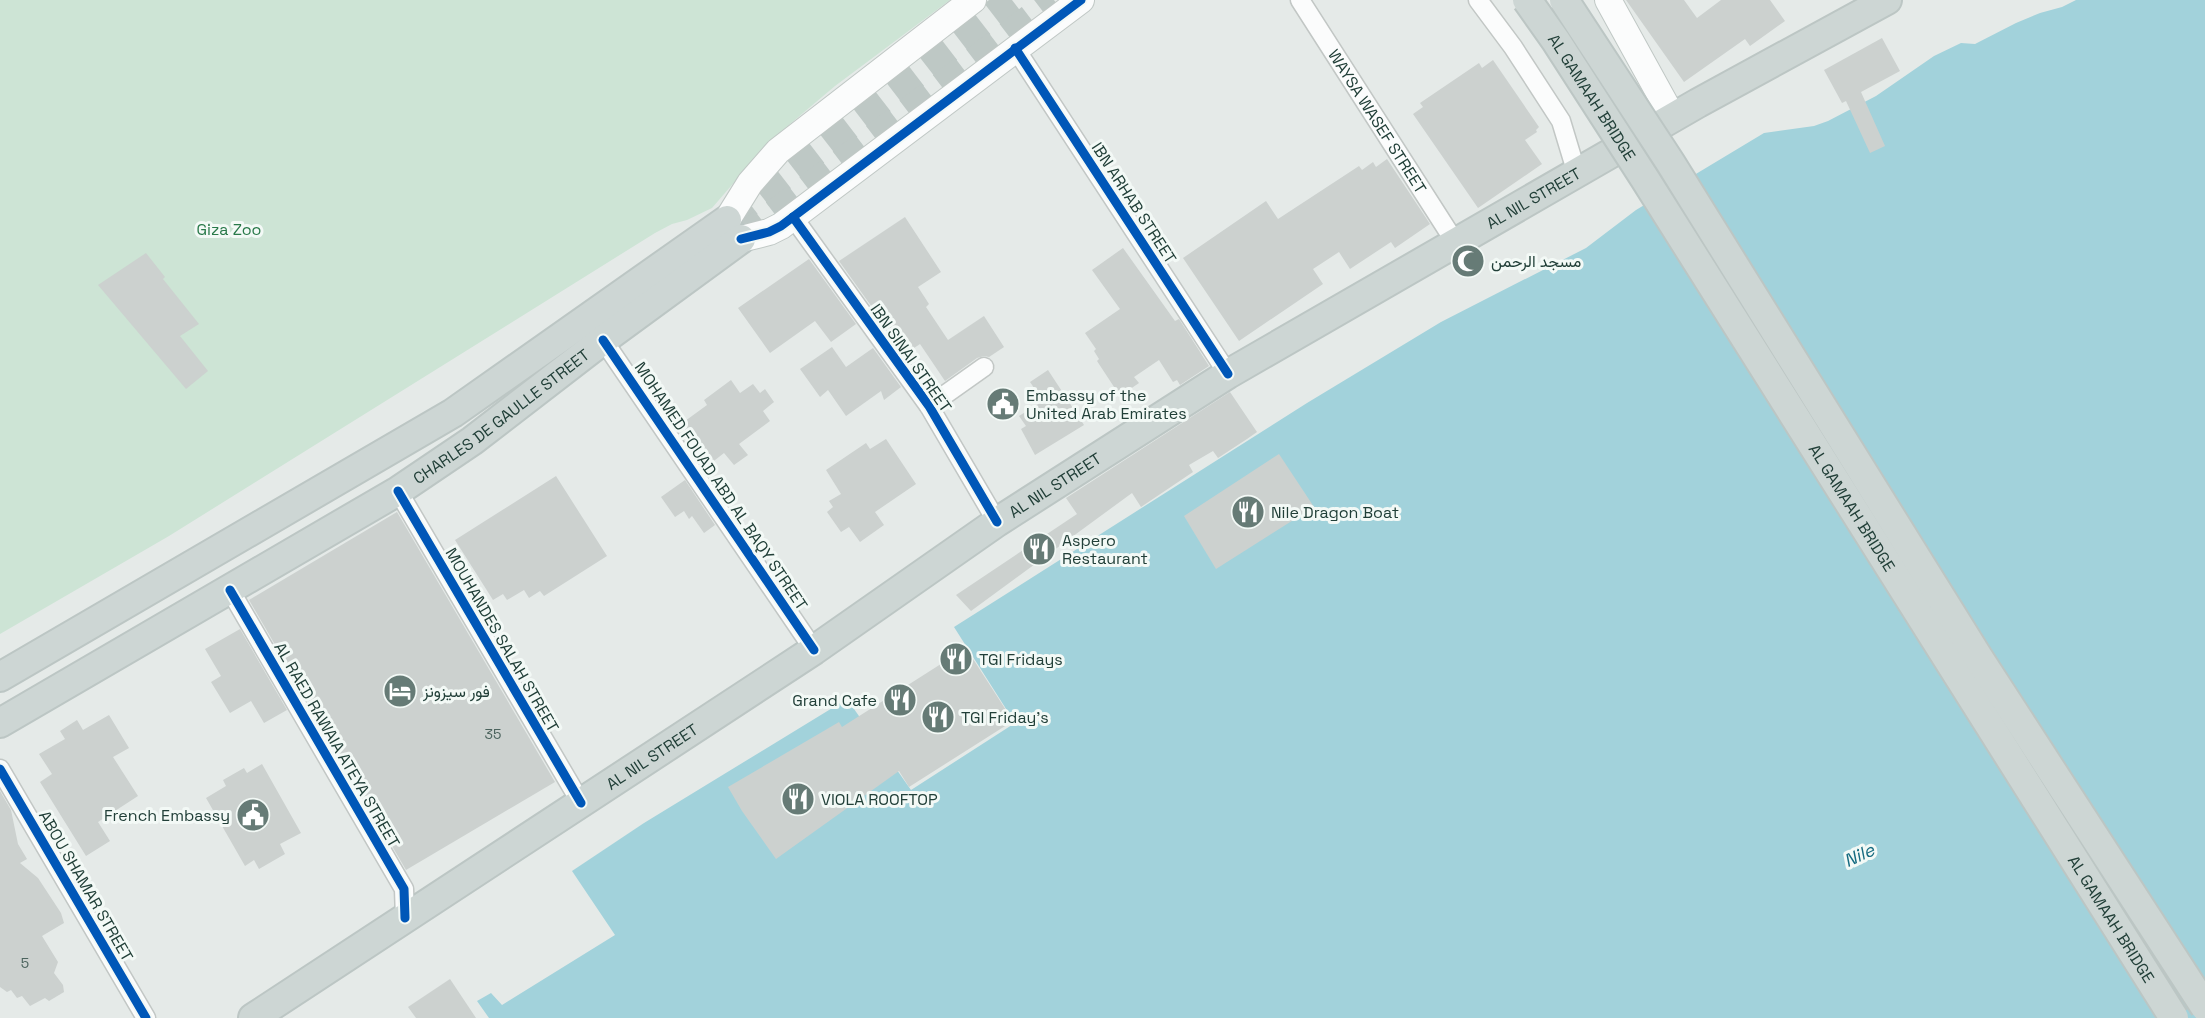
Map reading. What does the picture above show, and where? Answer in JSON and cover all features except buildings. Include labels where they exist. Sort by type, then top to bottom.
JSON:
[{"type":"main road","name":"AL GAMAAH BRIDGE","points":[[1527,0],[1651,189],[2174,1018]]},
{"type":"main road","name":"AL GAMAAH BRIDGE","points":[[1564,0],[1670,162],[1978,657],[2205,1007]]},
{"type":"main road","name":"AL NIL STREET","points":[[253,1018],[814,650],[997,522],[1228,375],[1455,242],[1887,0]]},
{"type":"main road","name":"CHARLES DE GAULLE STREET","points":[[0,723],[398,491],[472,441],[603,340],[734,229]]},
{"type":"main road","name":"CHARLES DE GAULLE STREET","points":[[0,677],[453,413],[734,229]]},
{"type":"street","points":[[973,0],[778,151],[750,183],[734,229],[769,232],[793,217],[1081,0]]},
{"type":"street","name":"WAYSA WASEF STREET","points":[[1300,0],[1455,242]]},
{"type":"street","points":[[1478,0],[1513,47],[1561,121],[1577,174]]},
{"type":"street","points":[[1608,0],[1674,118]]},
{"type":"street","name":"IBN ARHAB STREET","points":[[1015,48],[1228,375]]},
{"type":"street","name":"IBN SINAI STREET","points":[[793,217],[929,406],[997,522]]},
{"type":"street","name":"MOHAMED FOUAD ABD AL BAQY STREET","points":[[603,340],[814,650]]},
{"type":"street","points":[[929,406],[984,367]]},
{"type":"street","name":"MOUHANDES SALAH STREET","points":[[398,491],[581,803]]},
{"type":"street","name":"AL RAED RAWAIA ATEYA STREET","points":[[230,590],[404,889],[405,918]]},
{"type":"street","name":"ABOU SHAMAR STREET","points":[[0,769],[146,1018]]},
{"type":"green space","name":"Giza Zoo","points":[[0,0],[950,0],[835,86],[783,130],[712,208],[655,233],[169,536],[0,634]]},
{"type":"water","name":"Nile","points":[[2076,0],[2205,0],[2205,1018],[489,1018],[477,1001],[491,993],[502,1005],[615,935],[572,871],[644,823],[847,699],[911,790],[1015,723],[954,627],[1307,403],[1441,322],[1586,248],[1636,210],[1764,133],[1814,126],[1828,121],[1876,96],[1934,56],[1961,43],[1975,44],[2016,23]]},
{"type":"tunnel","points":[[727,220],[1012,0]]},
{"type":"tunnel","points":[[741,239],[1054,0]]},
{"type":"cycle path","points":[[741,239],[769,232],[781,226],[1081,0]]},
{"type":"cycle path","points":[[1015,48],[1228,374]]},
{"type":"cycle path","points":[[793,217],[929,406],[997,522]]},
{"type":"cycle path","points":[[603,340],[814,650]]},
{"type":"cycle path","points":[[398,491],[581,803]]},
{"type":"cycle path","points":[[230,590],[404,889],[405,918]]},
{"type":"cycle path","points":[[0,769],[146,1018]]},
{"type":"place","name":"مسجد الرحمن","points":[[1468,261]]},
{"type":"place","name":"Embassy of the United Arab Emirates","points":[[1003,404]]},
{"type":"place","name":"Nile Dragon Boat","points":[[1248,512]]},
{"type":"place","name":"Aspero Restaurant","points":[[1039,549]]},
{"type":"place","name":"TGI Fridays","points":[[956,659]]},
{"type":"place","name":"فور سيزونز","points":[[400,691]]},
{"type":"place","name":"Grand Cafe","points":[[900,700]]},
{"type":"place","name":"TGI Friday's","points":[[938,717]]},
{"type":"place","name":"VIOLA ROOFTOP","points":[[798,799]]},
{"type":"place","name":"French Embassy","points":[[253,815]]}]
